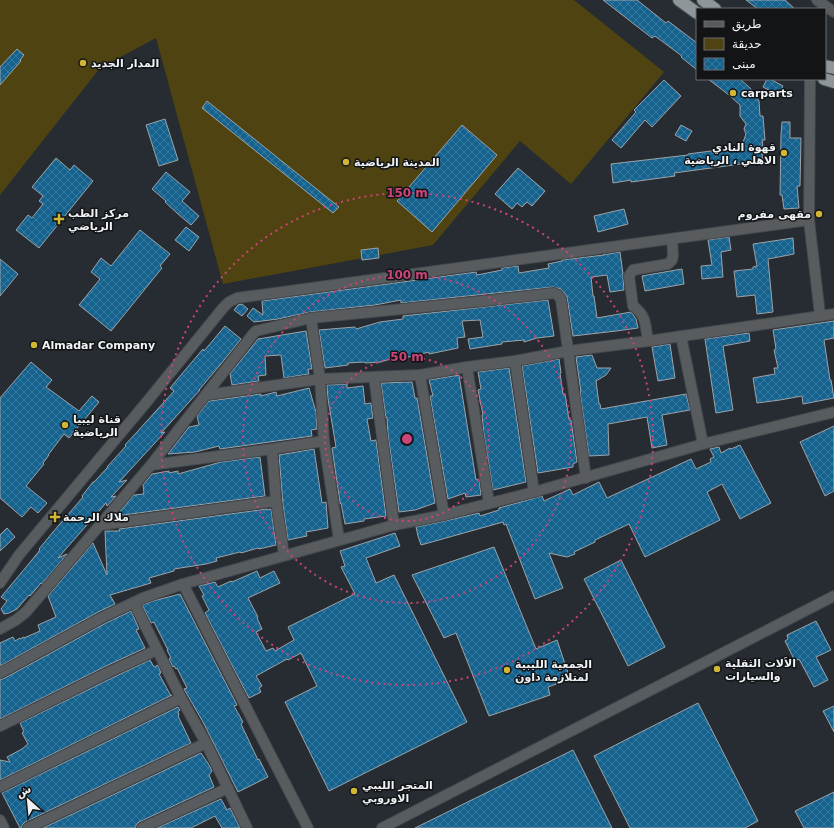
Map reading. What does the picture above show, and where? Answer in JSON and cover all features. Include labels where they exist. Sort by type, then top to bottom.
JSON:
[{"type":"highway","points":[[679,0],[696,12]]},
{"type":"highway","points":[[703,0],[714,8]]},
{"type":"street","points":[[817,0],[834,12]]},
{"type":"street","points":[[810,80],[809,220],[820,316]]},
{"type":"street","points":[[0,583],[19,555],[223,308],[229,302],[237,298],[809,220]]},
{"type":"street","points":[[648,341],[643,316],[633,306],[629,276],[633,270],[668,264],[672,260],[673,255],[672,239]]},
{"type":"street","points":[[0,629],[16,620],[26,612],[151,465],[256,331],[310,318],[484,301],[554,292],[561,300],[586,478]]},
{"type":"street","points":[[206,395],[320,379],[420,375],[515,361],[568,350],[648,341],[834,314]]},
{"type":"street","points":[[310,318],[320,379],[324,441],[339,540]]},
{"type":"street","points":[[682,336],[703,444]]},
{"type":"street","points":[[515,361],[534,492]]},
{"type":"street","points":[[467,367],[489,503]]},
{"type":"street","points":[[420,375],[444,515]]},
{"type":"street","points":[[374,377],[394,525]]},
{"type":"street","points":[[0,673],[103,617],[143,598],[182,584],[394,525],[444,515],[534,492],[703,444],[834,412]]},
{"type":"street","points":[[151,465],[324,441]]},
{"type":"street","points":[[272,449],[276,501],[284,555]]},
{"type":"street","points":[[100,525],[276,501]]},
{"type":"street","points":[[0,571],[19,555]]},
{"type":"street","points":[[182,584],[308,828]]},
{"type":"street","points":[[382,828],[834,596]]},
{"type":"street","points":[[134,603],[181,698],[206,743],[247,828]]},
{"type":"street","points":[[0,726],[157,650]]},
{"type":"street","points":[[0,787],[181,698]]},
{"type":"street","points":[[28,828],[206,743]]},
{"type":"street","points":[[142,828],[228,788]]},
{"type":"street","points":[[0,820],[4,828]]},
{"type":"green space","name":"المدينة الرياضية","points":[[0,0],[574,0],[664,72],[571,184],[520,141],[433,245],[223,284],[156,38],[100,68],[0,195]]},
{"type":"building","points":[[603,0],[637,0],[666,23],[668,21],[696,42],[696,69],[681,57],[682,56],[655,36],[652,38]]},
{"type":"building","points":[[746,0],[785,0],[794,8],[757,8]]},
{"type":"building","points":[[17,49],[24,55],[20,60],[21,61],[0,85],[0,67]]},
{"type":"building","points":[[664,80],[681,96],[652,127],[645,120],[621,148],[612,140],[636,112],[634,110]]},
{"type":"building","points":[[709,80],[741,80],[750,88],[759,101],[760,116],[763,116],[765,140],[762,140],[764,154],[762,154],[763,161],[674,173],[675,176],[613,183],[611,164],[742,147],[746,134],[744,129],[746,124],[740,116],[740,105]]},
{"type":"building","points":[[766,80],[772,80],[783,86],[778,95],[763,87]]},
{"type":"building","points":[[207,101],[339,207],[333,213],[202,108]]},
{"type":"building","points":[[165,119],[178,160],[159,166],[146,125]]},
{"type":"building","points":[[782,122],[790,122],[790,138],[801,138],[800,186],[797,186],[799,208],[784,209],[782,195],[780,195]]},
{"type":"building","points":[[462,125],[497,155],[432,232],[397,201]]},
{"type":"building","points":[[681,125],[692,131],[686,141],[675,135]]},
{"type":"building","points":[[56,158],[70,170],[74,165],[93,181],[39,248],[16,230],[28,215],[32,218],[43,204],[39,201],[43,196],[32,187]]},
{"type":"building","points":[[518,168],[545,191],[532,206],[527,202],[522,207],[517,203],[512,209],[495,194]]},
{"type":"building","points":[[166,172],[190,192],[182,201],[199,216],[191,225],[152,189]]},
{"type":"building","points":[[624,209],[628,224],[598,232],[594,216]]},
{"type":"building","points":[[186,227],[199,237],[189,251],[175,240]]},
{"type":"building","points":[[140,230],[170,254],[160,266],[162,268],[111,331],[79,305],[100,279],[91,272],[101,258],[111,266]]},
{"type":"building","points":[[729,237],[731,250],[721,252],[723,277],[702,279],[701,266],[712,265],[708,240]]},
{"type":"building","points":[[793,238],[794,254],[768,259],[773,312],[757,314],[755,295],[737,297],[734,271],[753,269],[753,267],[757,266],[753,244]]},
{"type":"building","points":[[378,248],[379,258],[362,260],[361,250]]},
{"type":"building","points":[[620,252],[624,290],[610,292],[607,275],[591,277],[597,318],[631,312],[636,319],[638,328],[573,336],[567,297],[561,289],[553,287],[401,303],[401,300],[375,305],[310,312],[278,319],[254,322],[247,316],[253,308],[263,315],[262,301],[476,272],[477,275],[502,270],[502,268],[518,266],[519,273],[549,268],[548,264],[562,260]]},
{"type":"building","points":[[0,259],[18,274],[0,296]]},
{"type":"building","points":[[682,269],[684,284],[645,291],[642,276]]},
{"type":"building","points":[[548,300],[554,336],[537,338],[524,342],[524,340],[502,342],[502,344],[470,349],[468,339],[483,337],[480,320],[462,321],[465,337],[457,338],[458,348],[429,354],[429,352],[392,361],[390,361],[390,359],[381,362],[348,363],[348,365],[325,368],[319,330],[355,327],[356,329],[380,322],[403,319],[403,316]]},
{"type":"building","points":[[242,304],[248,309],[242,316],[234,310],[238,305]]},
{"type":"building","points":[[834,321],[834,338],[824,340],[834,398],[803,404],[802,396],[757,403],[753,378],[775,374],[774,368],[778,368],[774,350],[776,349],[773,330]]},
{"type":"building","points":[[225,326],[241,339],[200,390],[161,433],[165,432],[119,482],[127,480],[111,497],[116,496],[107,506],[106,503],[58,558],[67,554],[42,584],[41,583],[30,596],[29,595],[17,609],[4,614],[1,609],[7,601],[1,597],[83,497],[82,496],[93,482],[108,467],[126,446],[125,445],[174,391],[170,388]]},
{"type":"building","points":[[306,331],[312,369],[308,369],[309,374],[284,378],[281,355],[265,356],[266,375],[258,376],[259,381],[232,385],[230,374],[258,339]]},
{"type":"building","points":[[749,333],[750,341],[723,346],[733,410],[716,413],[705,339]]},
{"type":"building","points":[[670,344],[675,378],[658,381],[652,347]]},
{"type":"building","points":[[592,355],[597,368],[611,368],[606,375],[596,381],[601,409],[686,394],[690,410],[662,415],[667,445],[652,448],[647,417],[608,424],[609,455],[589,456],[576,357]]},
{"type":"building","points":[[559,359],[563,394],[565,394],[569,420],[571,420],[577,462],[573,464],[573,467],[538,473],[522,366]]},
{"type":"building","points":[[31,362],[52,380],[46,387],[79,411],[92,396],[99,402],[69,438],[64,434],[48,455],[43,463],[44,464],[26,486],[47,503],[38,513],[31,507],[22,517],[0,498],[0,398]]},
{"type":"building","points":[[509,368],[526,482],[493,490],[484,434],[483,415],[478,390],[481,389],[478,372]]},
{"type":"building","points":[[459,375],[476,480],[479,479],[481,495],[466,497],[465,493],[448,499],[430,396],[433,396],[429,380]]},
{"type":"building","points":[[412,382],[415,398],[417,398],[435,503],[415,510],[399,512],[388,435],[387,417],[386,418],[381,383]]},
{"type":"building","points":[[347,384],[347,388],[363,386],[365,404],[371,403],[373,418],[367,419],[371,441],[376,440],[386,516],[364,519],[364,521],[345,524],[341,503],[340,504],[332,448],[336,447],[327,385]]},
{"type":"building","points":[[309,388],[316,412],[317,429],[311,430],[312,436],[220,449],[219,446],[195,452],[168,454],[189,427],[199,425],[197,416],[209,401],[261,394],[261,396],[276,392],[277,396]]},
{"type":"building","points":[[834,426],[834,491],[825,496],[800,442]]},
{"type":"building","points":[[740,445],[771,503],[740,519],[722,484],[707,492],[720,520],[645,557],[629,524],[595,540],[595,542],[567,557],[549,553],[563,588],[535,599],[506,524],[504,525],[503,522],[421,545],[418,536],[416,527],[479,513],[480,516],[499,510],[499,508],[542,496],[544,501],[570,489],[573,495],[599,482],[607,498],[691,459],[696,469],[711,462],[710,459],[714,457],[710,449],[719,447],[721,453]]},
{"type":"building","points":[[314,449],[322,503],[326,502],[328,528],[306,532],[307,536],[288,540],[283,505],[279,455]]},
{"type":"building","points":[[260,457],[265,496],[116,516],[134,495],[144,494],[143,485],[152,474],[178,471],[178,474],[221,462]]},
{"type":"building","points":[[271,509],[276,545],[216,558],[217,561],[206,564],[174,569],[174,571],[149,578],[151,583],[110,595],[115,604],[0,666],[0,643],[13,637],[15,641],[40,631],[38,625],[56,617],[48,596],[93,543],[107,575],[105,531],[120,531],[119,529]]},
{"type":"building","points":[[7,528],[15,537],[0,551],[0,535]]},
{"type":"building","points":[[395,533],[400,546],[366,558],[376,583],[394,575],[467,722],[329,791],[285,702],[317,686],[301,653],[256,676],[262,686],[259,688],[261,692],[249,698],[205,613],[209,610],[199,586],[215,582],[218,587],[257,571],[260,578],[274,571],[280,583],[248,598],[258,617],[257,618],[262,629],[256,632],[266,651],[273,648],[275,651],[294,640],[288,627],[355,594],[341,567],[345,566],[340,551]]},
{"type":"building","points":[[494,547],[536,649],[557,640],[570,679],[548,687],[550,695],[489,716],[456,633],[444,638],[412,575]]},
{"type":"building","points":[[621,560],[665,647],[628,666],[584,579]]},
{"type":"building","points":[[180,594],[237,705],[234,706],[243,722],[241,724],[268,777],[238,792],[203,722],[184,689],[187,688],[177,668],[176,669],[174,666],[173,667],[169,659],[171,658],[168,650],[154,622],[151,623],[142,605]]},
{"type":"building","points":[[131,611],[139,629],[136,630],[145,648],[0,719],[0,679],[3,679]]},
{"type":"building","points":[[816,621],[831,650],[816,657],[828,680],[814,687],[799,659],[795,661],[785,641],[788,639],[787,635]]},
{"type":"building","points":[[150,660],[154,667],[158,665],[161,673],[159,674],[171,696],[0,780],[0,760],[10,762],[7,757],[28,744],[22,733],[24,732],[20,723]]},
{"type":"building","points":[[698,703],[758,821],[745,828],[630,828],[594,756]]},
{"type":"building","points":[[834,706],[834,732],[823,711]]},
{"type":"building","points":[[178,707],[180,710],[178,712],[178,716],[191,743],[25,822],[22,825],[22,828],[20,828],[2,793]]},
{"type":"building","points":[[573,750],[612,828],[415,828]]},
{"type":"building","points":[[201,753],[212,771],[209,775],[214,787],[139,822],[136,825],[136,828],[43,828]]},
{"type":"building","points":[[834,792],[834,828],[804,828],[795,811]]},
{"type":"building","points":[[221,799],[227,810],[230,808],[240,828],[222,828],[215,816],[191,828],[157,828]]},
{"type":"place","name":"المدار الجديد","points":[[83,63]]},
{"type":"place","name":"carparts","points":[[733,93]]},
{"type":"place","name":"قهوة النادي الاهلي ، الرياضية","points":[[784,153]]},
{"type":"place","name":"المدينة الرياضية","points":[[346,162]]},
{"type":"place","name":"مقهى مفروم","points":[[819,214]]},
{"type":"place","name":"مركز الطب الرياضي","points":[[59,219]]},
{"type":"place","name":"Almadar Company","points":[[34,345]]},
{"type":"place","name":"قناة ليبيا الرياضية","points":[[65,425]]},
{"type":"place","name":"ملاك الرحمة","points":[[55,517]]},
{"type":"place","name":"الاَلات الثقلية والسيارات","points":[[717,669]]},
{"type":"place","name":"الجمعية الليبية لمتلازمة داون","points":[[507,670]]},
{"type":"place","name":"المتجر الليبي الاوروبي","points":[[354,791]]}]
